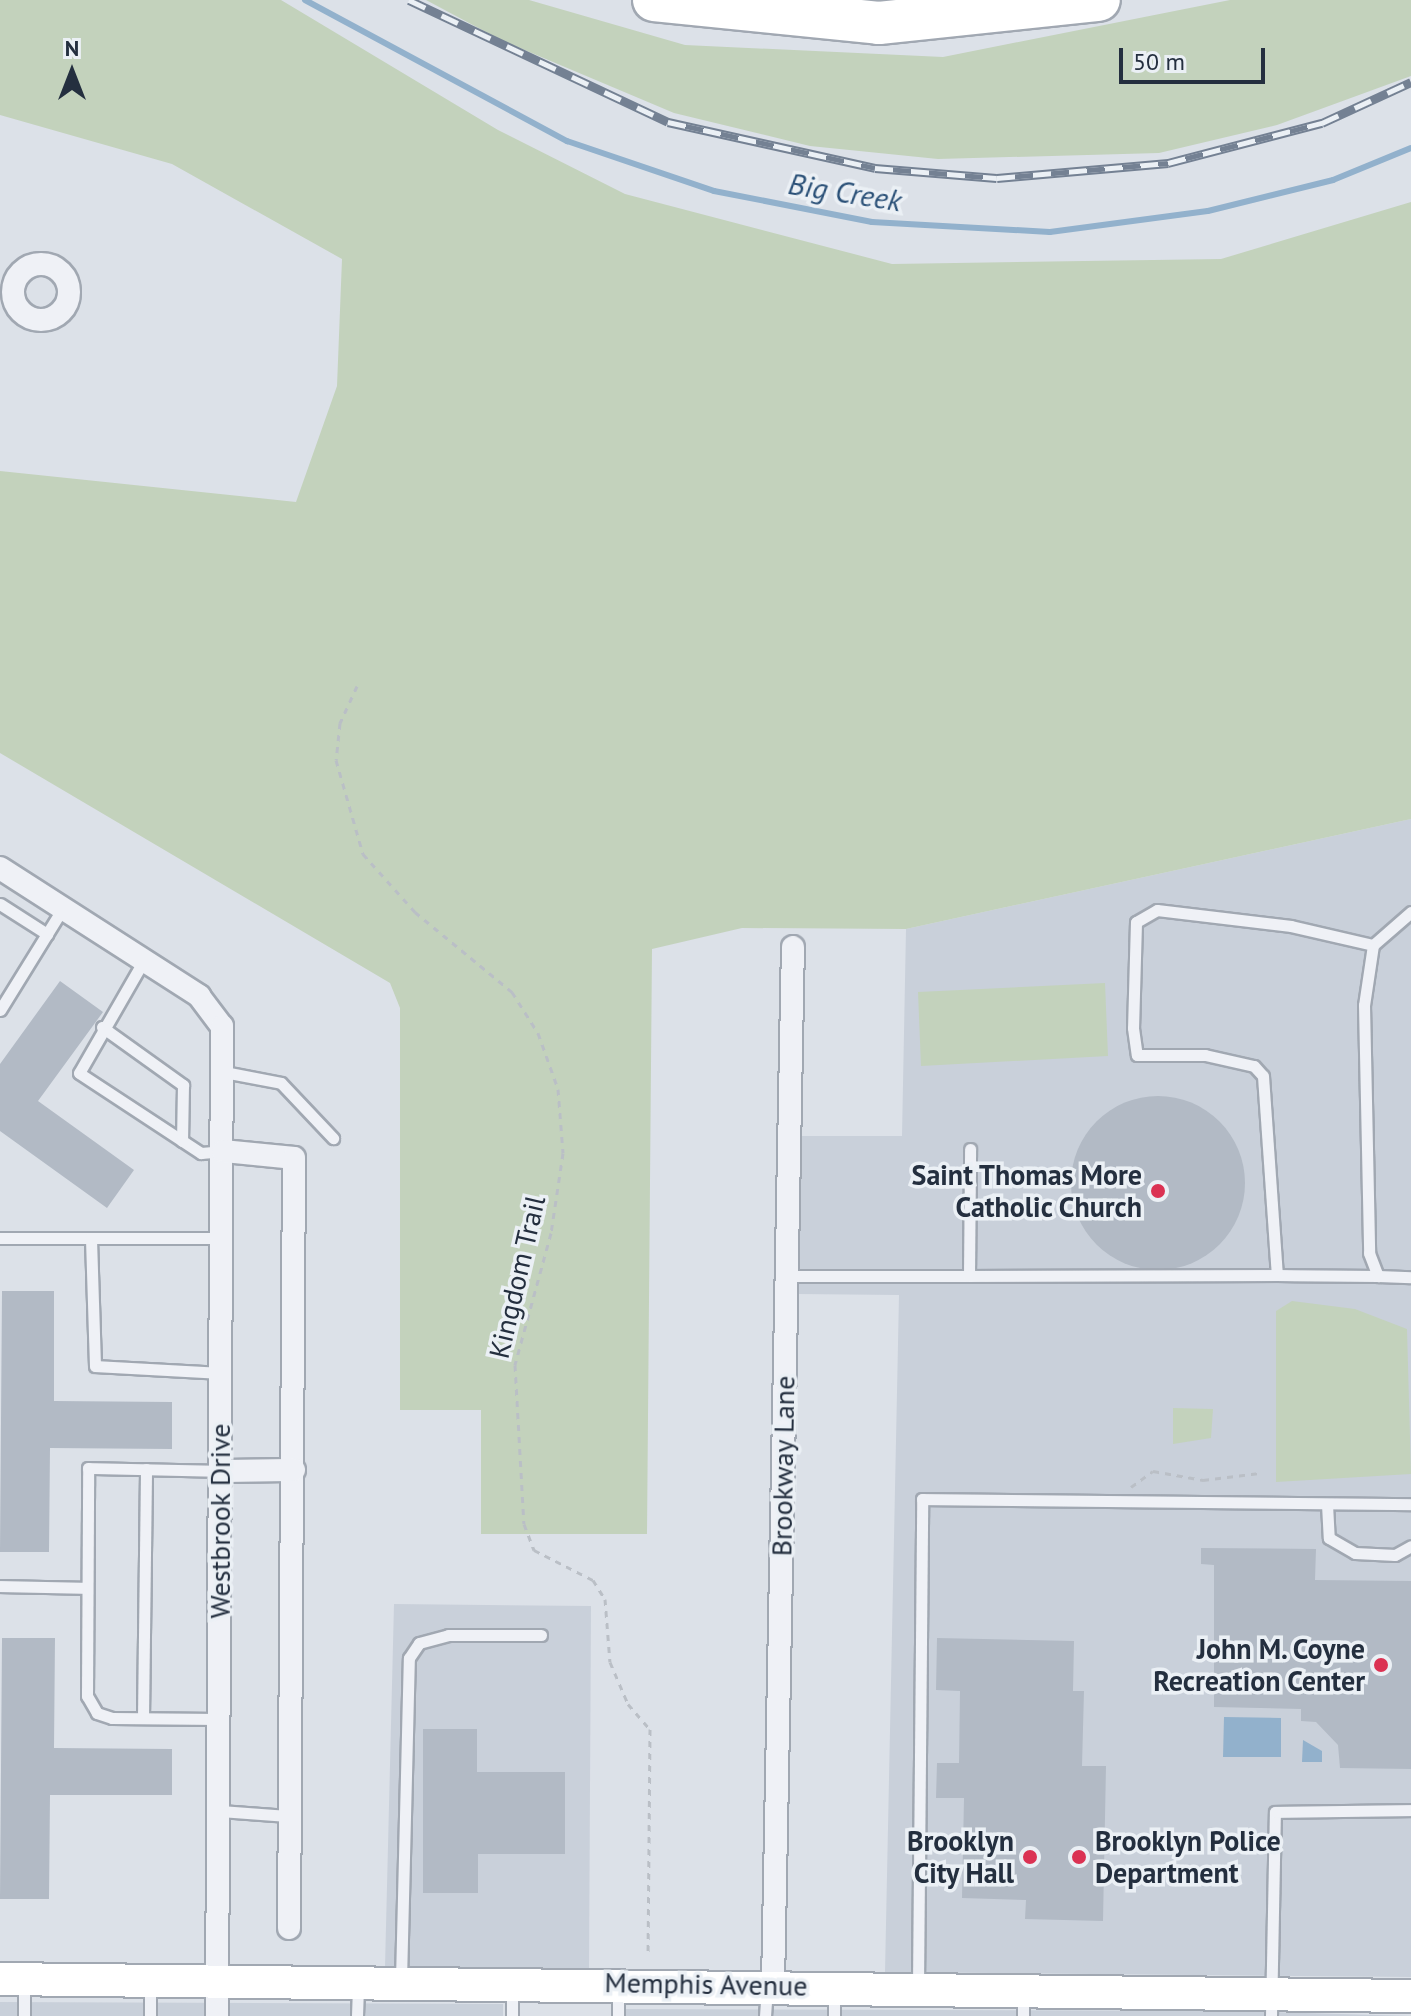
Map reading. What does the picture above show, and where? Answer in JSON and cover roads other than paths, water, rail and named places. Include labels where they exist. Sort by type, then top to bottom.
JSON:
[{"type":"highway","points":[[654,0],[879,23],[1099,0]]},
{"type":"main road","name":"Memphis Avenue","points":[[12,1980],[218,1978],[618,1983],[834,2001],[918,1987],[1023,2002],[1272,2005],[1411,1996]]},
{"type":"street","name":"Westbrook Drive","points":[[0,868],[144,960],[207,1006],[222,1026],[217,2016]]},
{"type":"street","name":"Brookway Lane","points":[[769,1995],[793,947]]},
{"type":"street","points":[[223,1151],[294,1158],[289,1928]]},
{"type":"street","points":[[220,1471],[294,1470]]},
{"type":"lane","points":[[0,904],[47,934]]},
{"type":"lane","points":[[0,1010],[63,908]]},
{"type":"lane","points":[[1277,1275],[1263,1076],[1254,1066],[1205,1055],[1137,1055],[1136,922],[1157,910],[1182,910],[1373,945]]},
{"type":"lane","points":[[1378,1276],[1369,1253],[1364,1005],[1373,945],[1411,912]]},
{"type":"lane","points":[[144,960],[78,1066],[82,1079],[201,1153],[223,1151]]},
{"type":"lane","points":[[102,1027],[183,1085],[182,1141]]},
{"type":"lane","points":[[224,1068],[281,1083],[333,1138]]},
{"type":"lane","points":[[969,1276],[970,1149]]},
{"type":"lane","points":[[0,1238],[222,1238]]},
{"type":"lane","points":[[91,1238],[95,1366],[221,1373]]},
{"type":"lane","points":[[787,1276],[1411,1277]]},
{"type":"lane","points":[[219,1719],[105,1716],[91,1707],[87,1588],[88,1468],[220,1471]]},
{"type":"lane","points":[[143,1718],[146,1469]]},
{"type":"lane","points":[[918,1987],[922,1499],[1411,1504]]},
{"type":"lane","points":[[1327,1504],[1329,1538],[1355,1553],[1395,1555],[1411,1546]]},
{"type":"lane","points":[[0,1586],[87,1588]]},
{"type":"lane","points":[[401,1980],[409,1658],[419,1643],[438,1636],[541,1635]]},
{"type":"lane","points":[[1272,2005],[1275,1812],[1411,1810]]},
{"type":"lane","points":[[219,1811],[289,1816]]},
{"type":"lane","points":[[149,1978],[150,2016]]},
{"type":"lane","points":[[12,1980],[24,2016]]},
{"type":"lane","points":[[357,2016],[358,1980]]},
{"type":"lane","points":[[512,1982],[512,2016]]},
{"type":"lane","points":[[618,1983],[618,2016]]},
{"type":"water","points":[[1224,1717],[1281,1718],[1281,1757],[1223,1757]]},
{"type":"water","points":[[1303,1740],[1322,1751],[1322,1762],[1302,1762]]},
{"type":"waterway","name":"Big Creek","points":[[305,0],[567,141],[714,191],[872,222],[1050,232],[1208,211],[1333,180],[1411,148]]},
{"type":"railway","points":[[409,0],[668,122],[875,168],[997,178],[1168,163],[1322,123],[1411,82]]},
{"type":"place","name":"Saint Thomas More Catholic Church","points":[[1158,1191]]},
{"type":"place","name":"John M. Coyne Recreation Center","points":[[1381,1665]]},
{"type":"place","name":"Brooklyn City Hall","points":[[1030,1857]]},
{"type":"place","name":"Brooklyn Police Department","points":[[1079,1857]]}]
